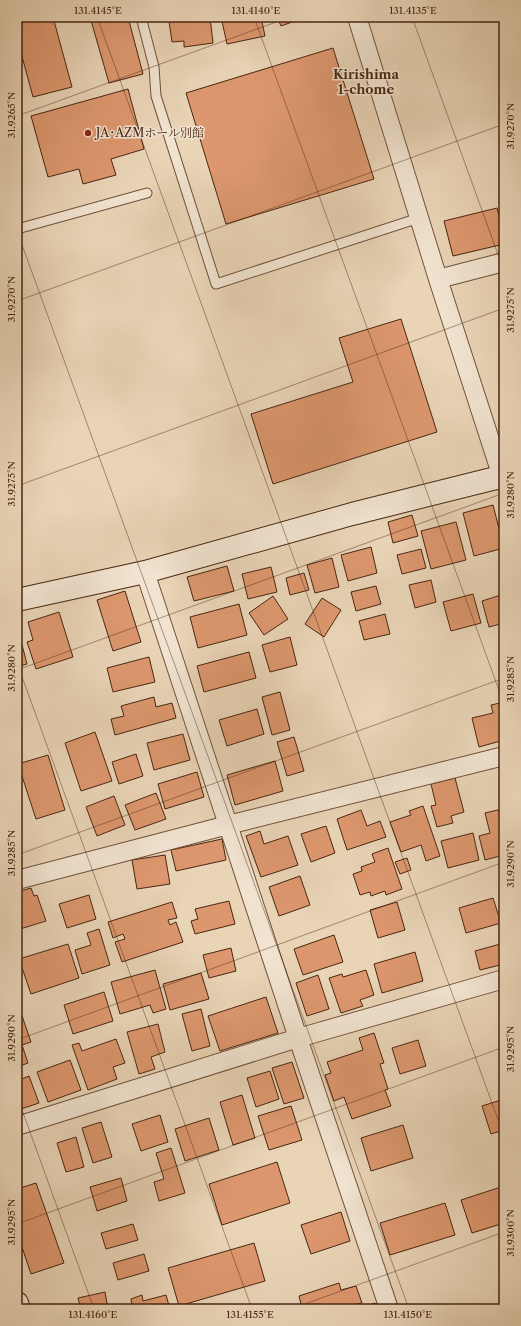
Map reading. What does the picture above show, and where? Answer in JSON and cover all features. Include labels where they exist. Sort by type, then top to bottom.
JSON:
[{"type":"street","points":[[17,600],[145,572],[352,514],[503,478],[438,279],[357,17]]},
{"type":"street","points":[[438,279],[504,262]]},
{"type":"street","points":[[145,572],[298,1038],[389,1309]]},
{"type":"street","points":[[17,880],[228,825],[504,756]]},
{"type":"street","points":[[17,1126],[298,1038],[504,980]]},
{"type":"street","points":[[17,1302],[19,1309]]},
{"type":"lane","points":[[141,17],[154,67],[156,96],[216,284],[419,218]]},
{"type":"lane","points":[[17,227],[147,193]]},
{"type":"building","points":[[17,17],[53,17],[72,87],[33,97],[17,38]]},
{"type":"building","points":[[90,17],[128,17],[143,74],[109,83]]},
{"type":"building","points":[[210,17],[213,43],[184,47],[184,41],[172,42],[169,21]]},
{"type":"building","points":[[221,17],[261,17],[265,36],[227,44]]},
{"type":"building","points":[[277,17],[306,17],[281,26]]},
{"type":"building","points":[[333,48],[374,179],[226,224],[186,93]]},
{"type":"building","name":"JA･AZMホール別館","points":[[128,89],[144,149],[111,159],[116,175],[83,184],[79,169],[48,177],[31,116]]},
{"type":"building","points":[[497,208],[504,236],[504,244],[453,256],[444,221]]},
{"type":"building","points":[[401,319],[437,432],[273,484],[251,414],[353,382],[339,338]]},
{"type":"building","points":[[493,505],[504,548],[474,556],[463,513]]},
{"type":"building","points":[[412,515],[418,536],[393,543],[388,522]]},
{"type":"building","points":[[456,522],[466,560],[431,569],[421,531]]},
{"type":"building","points":[[371,547],[377,573],[348,581],[341,555]]},
{"type":"building","points":[[421,549],[426,568],[402,574],[397,555]]},
{"type":"building","points":[[332,558],[339,587],[315,593],[307,565]]},
{"type":"building","points":[[227,566],[234,591],[194,601],[187,577]]},
{"type":"building","points":[[271,567],[277,592],[248,599],[242,574]]},
{"type":"building","points":[[304,573],[309,590],[290,595],[286,578]]},
{"type":"building","points":[[431,580],[436,602],[415,608],[409,585]]},
{"type":"building","points":[[376,586],[381,604],[356,611],[351,592]]},
{"type":"building","points":[[504,587],[504,623],[489,627],[482,601],[501,595],[500,588]]},
{"type":"building","points":[[125,591],[141,642],[113,651],[97,600]]},
{"type":"building","points":[[473,594],[481,623],[451,631],[443,602]]},
{"type":"building","points":[[273,596],[288,619],[264,635],[249,613]]},
{"type":"building","points":[[322,598],[341,610],[324,637],[305,624]]},
{"type":"building","points":[[239,604],[247,635],[198,648],[190,617]]},
{"type":"building","points":[[59,612],[73,657],[36,669],[27,642],[33,640],[28,622]]},
{"type":"building","points":[[385,614],[390,634],[364,640],[359,621]]},
{"type":"building","points":[[19,633],[27,664],[17,667],[17,634]]},
{"type":"building","points":[[290,637],[297,665],[270,672],[262,645]]},
{"type":"building","points":[[249,652],[256,678],[204,692],[197,666]]},
{"type":"building","points":[[149,657],[155,682],[113,692],[107,668]]},
{"type":"building","points":[[280,692],[290,730],[272,735],[262,697]]},
{"type":"building","points":[[154,697],[156,707],[172,703],[176,718],[115,735],[111,719],[124,716],[121,706]]},
{"type":"building","points":[[504,702],[504,740],[479,747],[472,718],[493,713],[491,705]]},
{"type":"building","points":[[257,709],[264,734],[227,746],[219,720]]},
{"type":"building","points":[[95,732],[112,781],[81,791],[65,743]]},
{"type":"building","points":[[183,734],[190,760],[154,770],[147,743]]},
{"type":"building","points":[[294,737],[304,771],[287,776],[277,742]]},
{"type":"building","points":[[136,754],[143,776],[119,784],[112,762]]},
{"type":"building","points":[[48,755],[65,810],[36,819],[18,764]]},
{"type":"building","points":[[275,761],[283,791],[235,805],[227,775]]},
{"type":"building","points":[[197,772],[204,797],[165,809],[158,784]]},
{"type":"building","points":[[455,778],[464,812],[451,816],[453,823],[437,827],[431,806],[436,805],[431,784]]},
{"type":"building","points":[[504,779],[504,799],[499,781]]},
{"type":"building","points":[[156,793],[166,819],[135,830],[125,805]]},
{"type":"building","points":[[114,796],[125,825],[97,836],[86,807]]},
{"type":"building","points":[[423,806],[440,856],[426,861],[421,845],[401,852],[390,822],[411,815],[409,811]]},
{"type":"building","points":[[502,809],[504,818],[504,855],[485,860],[479,836],[490,833],[485,813]]},
{"type":"building","points":[[361,810],[367,826],[380,821],[386,837],[347,850],[337,819]]},
{"type":"building","points":[[326,826],[335,853],[311,862],[301,834]]},
{"type":"building","points":[[260,831],[264,844],[288,836],[298,865],[261,877],[246,836]]},
{"type":"building","points":[[473,833],[479,860],[448,868],[441,841]]},
{"type":"building","points":[[222,839],[226,860],[176,871],[171,850]]},
{"type":"building","points":[[388,848],[402,889],[386,895],[385,891],[371,896],[370,892],[360,895],[353,874],[362,871],[361,867],[375,862],[372,854]]},
{"type":"building","points":[[165,855],[170,884],[137,889],[132,860]]},
{"type":"building","points":[[407,858],[411,870],[400,874],[395,862]]},
{"type":"building","points":[[300,876],[310,905],[279,916],[269,887]]},
{"type":"building","points":[[31,888],[34,896],[37,895],[46,921],[17,930],[17,892]]},
{"type":"building","points":[[89,895],[96,919],[67,928],[59,904]]},
{"type":"building","points":[[493,898],[501,923],[466,933],[459,908]]},
{"type":"building","points":[[229,901],[235,924],[195,934],[191,921],[198,919],[195,909]]},
{"type":"building","points":[[172,902],[177,918],[168,920],[170,925],[176,922],[183,942],[122,962],[115,942],[125,939],[123,934],[113,938],[108,922]]},
{"type":"building","points":[[397,902],[405,930],[378,938],[370,910]]},
{"type":"building","points":[[99,929],[110,965],[82,974],[75,950],[91,945],[87,933]]},
{"type":"building","points":[[334,935],[343,962],[303,975],[294,949]]},
{"type":"building","points":[[504,943],[504,964],[480,970],[475,951]]},
{"type":"building","points":[[68,944],[79,978],[31,994],[19,959]]},
{"type":"building","points":[[231,948],[236,971],[209,978],[203,955]]},
{"type":"building","points":[[415,952],[423,981],[382,993],[374,964]]},
{"type":"building","points":[[155,970],[166,1009],[153,1013],[150,1005],[120,1014],[111,982]]},
{"type":"building","points":[[366,970],[374,995],[360,1000],[363,1006],[341,1013],[329,978],[342,974],[343,977]]},
{"type":"building","points":[[17,972],[22,986],[17,988]]},
{"type":"building","points":[[201,973],[209,999],[170,1010],[163,984]]},
{"type":"building","points":[[318,975],[329,1009],[307,1016],[296,983]]},
{"type":"building","points":[[104,992],[113,1021],[73,1034],[64,1005]]},
{"type":"building","points":[[266,997],[278,1033],[220,1051],[208,1016]]},
{"type":"building","points":[[19,1007],[31,1042],[22,1045],[28,1063],[17,1067],[17,1008]]},
{"type":"building","points":[[201,1009],[210,1046],[192,1051],[182,1014]]},
{"type":"building","points":[[158,1024],[165,1052],[151,1057],[155,1069],[139,1074],[127,1032]]},
{"type":"building","points":[[374,1033],[384,1063],[380,1064],[388,1089],[385,1090],[391,1106],[352,1119],[344,1097],[334,1101],[325,1075],[331,1073],[327,1062],[363,1050],[359,1038]]},
{"type":"building","points":[[116,1039],[125,1063],[113,1067],[117,1079],[88,1090],[72,1045],[79,1043],[82,1051]]},
{"type":"building","points":[[418,1040],[426,1066],[400,1074],[392,1048]]},
{"type":"building","points":[[70,1060],[81,1090],[48,1102],[37,1072]]},
{"type":"building","points":[[292,1062],[304,1098],[284,1104],[272,1068]]},
{"type":"building","points":[[270,1071],[279,1099],[256,1107],[247,1078]]},
{"type":"building","points":[[29,1076],[39,1103],[18,1110],[17,1081]]},
{"type":"building","points":[[242,1095],[255,1138],[233,1145],[220,1102]]},
{"type":"building","points":[[504,1099],[504,1130],[491,1134],[482,1106]]},
{"type":"building","points":[[291,1106],[302,1140],[269,1150],[258,1116]]},
{"type":"building","points":[[160,1115],[168,1142],[141,1151],[132,1124]]},
{"type":"building","points":[[209,1118],[219,1150],[185,1161],[175,1129]]},
{"type":"building","points":[[101,1122],[112,1157],[93,1163],[82,1128]]},
{"type":"building","points":[[403,1125],[413,1158],[371,1171],[361,1138]]},
{"type":"building","points":[[76,1137],[84,1167],[66,1172],[57,1143]]},
{"type":"building","points":[[171,1148],[185,1193],[159,1201],[154,1182],[164,1179],[156,1153]]},
{"type":"building","points":[[277,1162],[290,1203],[222,1225],[209,1184]]},
{"type":"building","points":[[121,1178],[127,1201],[97,1211],[90,1187]]},
{"type":"building","points":[[36,1183],[64,1263],[31,1274],[17,1232],[17,1189]]},
{"type":"building","points":[[504,1186],[504,1223],[472,1233],[461,1200]]},
{"type":"building","points":[[445,1203],[455,1235],[390,1255],[380,1223]]},
{"type":"building","points":[[341,1212],[350,1241],[311,1254],[301,1225]]},
{"type":"building","points":[[133,1224],[138,1240],[106,1249],[101,1233]]},
{"type":"building","points":[[254,1243],[265,1281],[179,1306],[168,1268]]},
{"type":"building","points":[[144,1254],[149,1271],[118,1280],[113,1263]]},
{"type":"building","points":[[339,1283],[341,1290],[356,1286],[362,1303],[352,1305],[353,1309],[298,1309],[297,1305],[301,1304],[299,1296]]},
{"type":"building","points":[[105,1292],[108,1309],[81,1309],[78,1298]]},
{"type":"building","points":[[142,1295],[143,1301],[166,1295],[170,1309],[125,1309],[125,1307],[132,1305],[131,1299]]},
{"type":"building","points":[[375,1303],[376,1309],[364,1309],[363,1307]]},
{"type":"place","name":"JA･AZMホール別館","points":[[88,133]]},
{"type":"district","name":"Kirishima 1-chome","points":[[366,82]]}]
